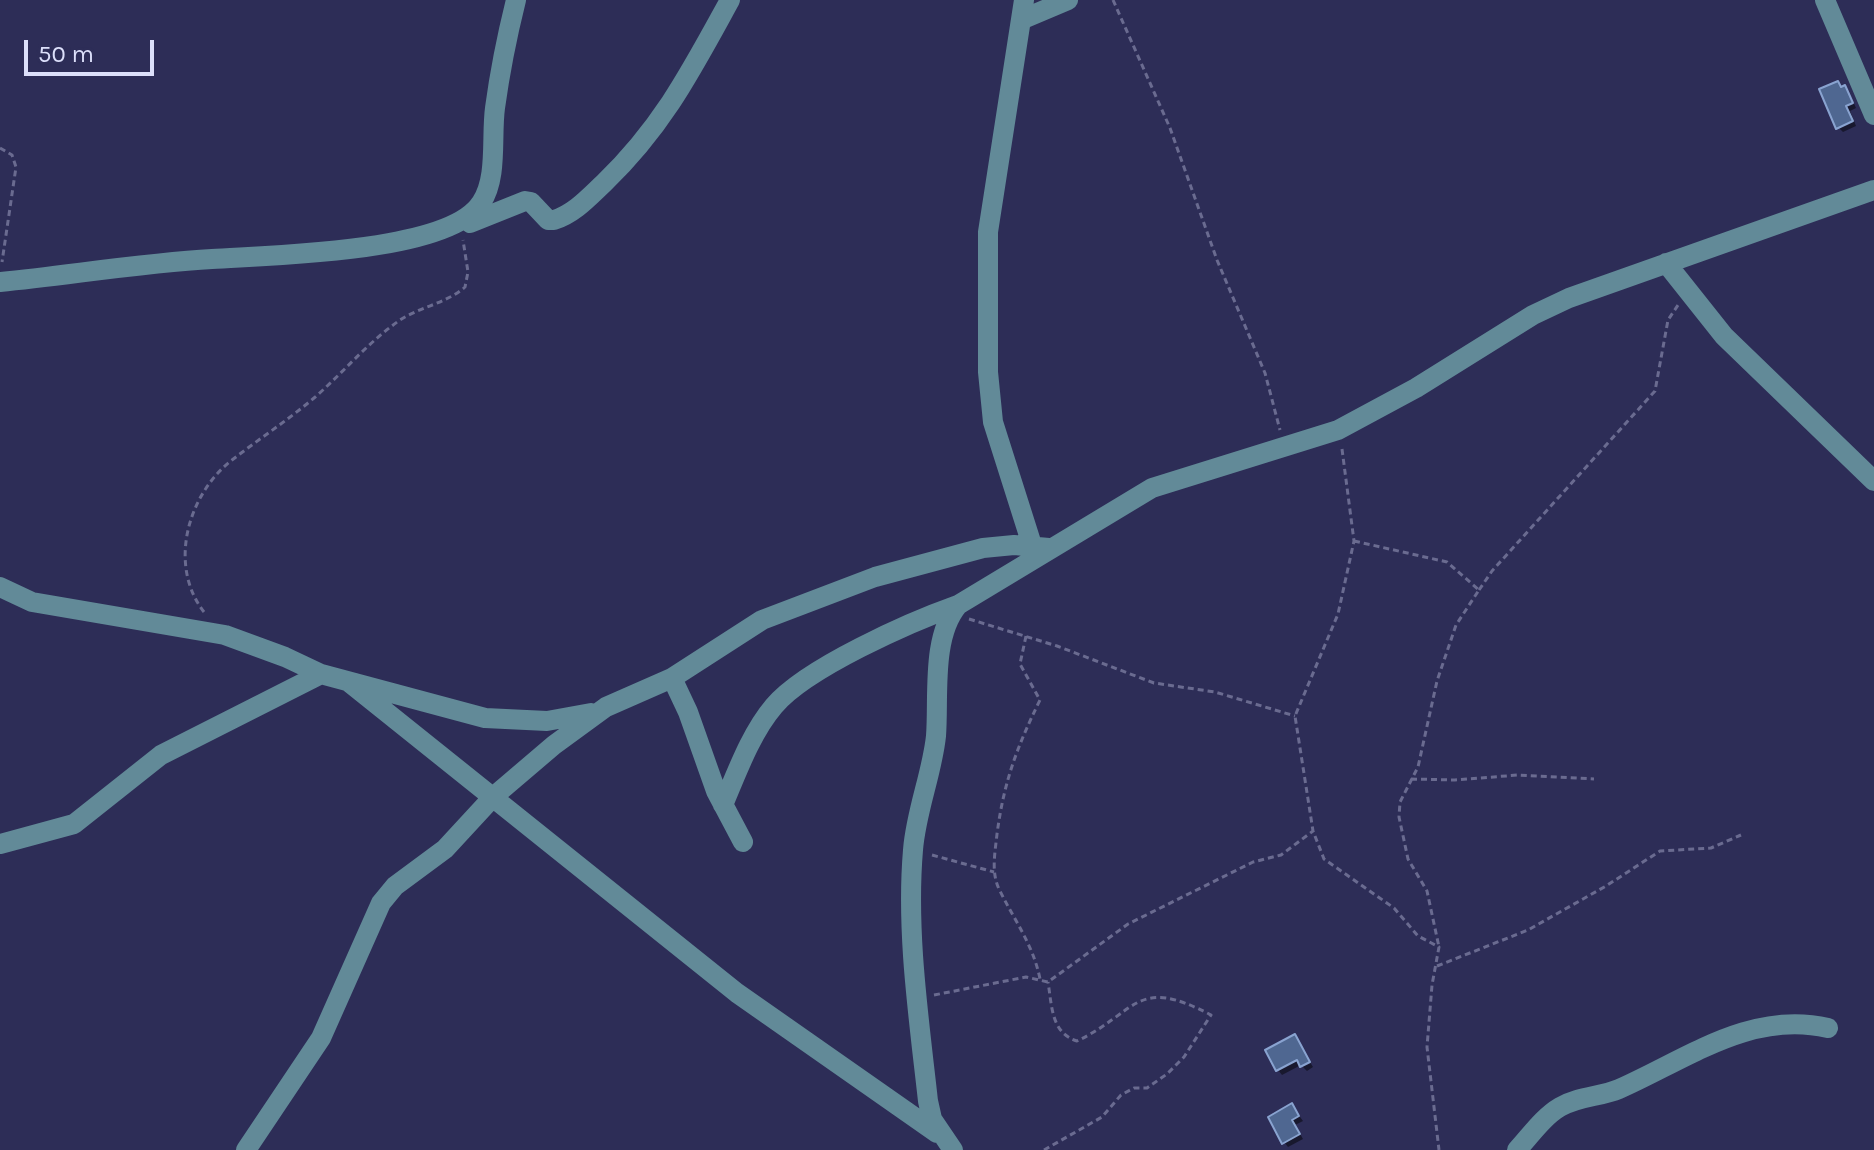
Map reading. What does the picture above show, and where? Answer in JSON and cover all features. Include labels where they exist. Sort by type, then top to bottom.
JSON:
[{"type":"street","points":[[457,225],[472,215],[488,189],[495,106],[516,0]]},
{"type":"street","points":[[1,282],[211,259],[318,253],[393,241],[457,225],[525,201],[531,202],[548,220],[572,212],[642,146],[664,117],[730,0]]},
{"type":"street","points":[[1040,546],[993,422],[988,372],[988,232],[1023,9],[1068,0]]},
{"type":"street","points":[[1825,0],[1874,115]]},
{"type":"street","points":[[723,805],[757,732],[787,692],[839,660],[954,609],[1040,546],[1152,488],[1338,430],[1416,388],[1533,315],[1569,298],[1874,190]]},
{"type":"street","points":[[1666,263],[1724,336],[1874,481]]},
{"type":"street","points":[[0,587],[32,602],[225,635],[321,674],[485,718],[547,721],[606,707],[672,678],[737,633],[792,608],[875,577],[983,548],[1040,546]]},
{"type":"street","points":[[947,1143],[928,1101],[919,997],[913,850],[934,756],[941,653],[954,609]]},
{"type":"street","points":[[2,846],[74,824],[161,755],[321,674]]},
{"type":"street","points":[[672,678],[723,805],[743,842]]},
{"type":"street","points":[[350,683],[737,993],[947,1143]]},
{"type":"street","points":[[246,1150],[321,1038],[381,903],[395,886],[445,849],[493,797],[554,745],[606,707]]},
{"type":"street","points":[[1517,1150],[1558,1108],[1616,1090],[1718,1041],[1779,1024],[1828,1028]]},
{"type":"path","points":[[1113,0],[1170,128],[1217,260],[1265,373],[1274,415],[1288,448]]},
{"type":"path","points":[[0,148],[12,155],[16,167],[5,227],[1,282]]},
{"type":"path","points":[[208,616],[190,591],[184,556],[189,524],[217,476],[230,461],[312,400],[380,335],[418,310],[465,287],[468,272],[457,225]]},
{"type":"path","points":[[1439,1150],[1427,1047],[1432,985],[1439,947],[1427,891],[1408,859],[1401,836],[1400,802],[1418,767],[1437,681],[1456,625],[1492,571],[1655,391],[1668,320],[1686,291]]},
{"type":"path","points":[[1338,430],[1348,479],[1354,541],[1338,614],[1295,716],[1313,831],[1324,859],[1394,908],[1418,936],[1439,947]]},
{"type":"path","points":[[1354,541],[1447,562],[1479,590]]},
{"type":"path","points":[[954,609],[1154,683],[1215,692],[1295,716]]},
{"type":"path","points":[[1026,636],[1020,664],[1040,700],[1020,740],[1003,787],[994,872],[998,888],[1036,956],[1040,980]]},
{"type":"path","points":[[1411,779],[1455,780],[1518,775],[1594,779]]},
{"type":"path","points":[[919,997],[960,992],[1026,977],[1048,982],[1128,924],[1253,862],[1281,855],[1313,831]]},
{"type":"path","points":[[1437,966],[1528,930],[1660,851],[1711,848],[1741,835]]},
{"type":"path","points":[[913,850],[994,872]]},
{"type":"path","points":[[1044,1150],[1102,1117],[1121,1095],[1134,1088],[1147,1088],[1167,1074],[1184,1057],[1211,1015],[1172,996],[1134,1001],[1093,1033],[1077,1041],[1063,1037],[1057,1026],[1048,982]]},
{"type":"building","points":[[1838,81],[1841,87],[1845,85],[1853,103],[1846,106],[1853,121],[1836,129],[1819,89]]},
{"type":"building","points":[[1295,1034],[1310,1062],[1300,1067],[1297,1060],[1276,1071],[1265,1050]]},
{"type":"building","points":[[1292,1103],[1299,1116],[1292,1120],[1300,1134],[1282,1144],[1268,1117]]}]
